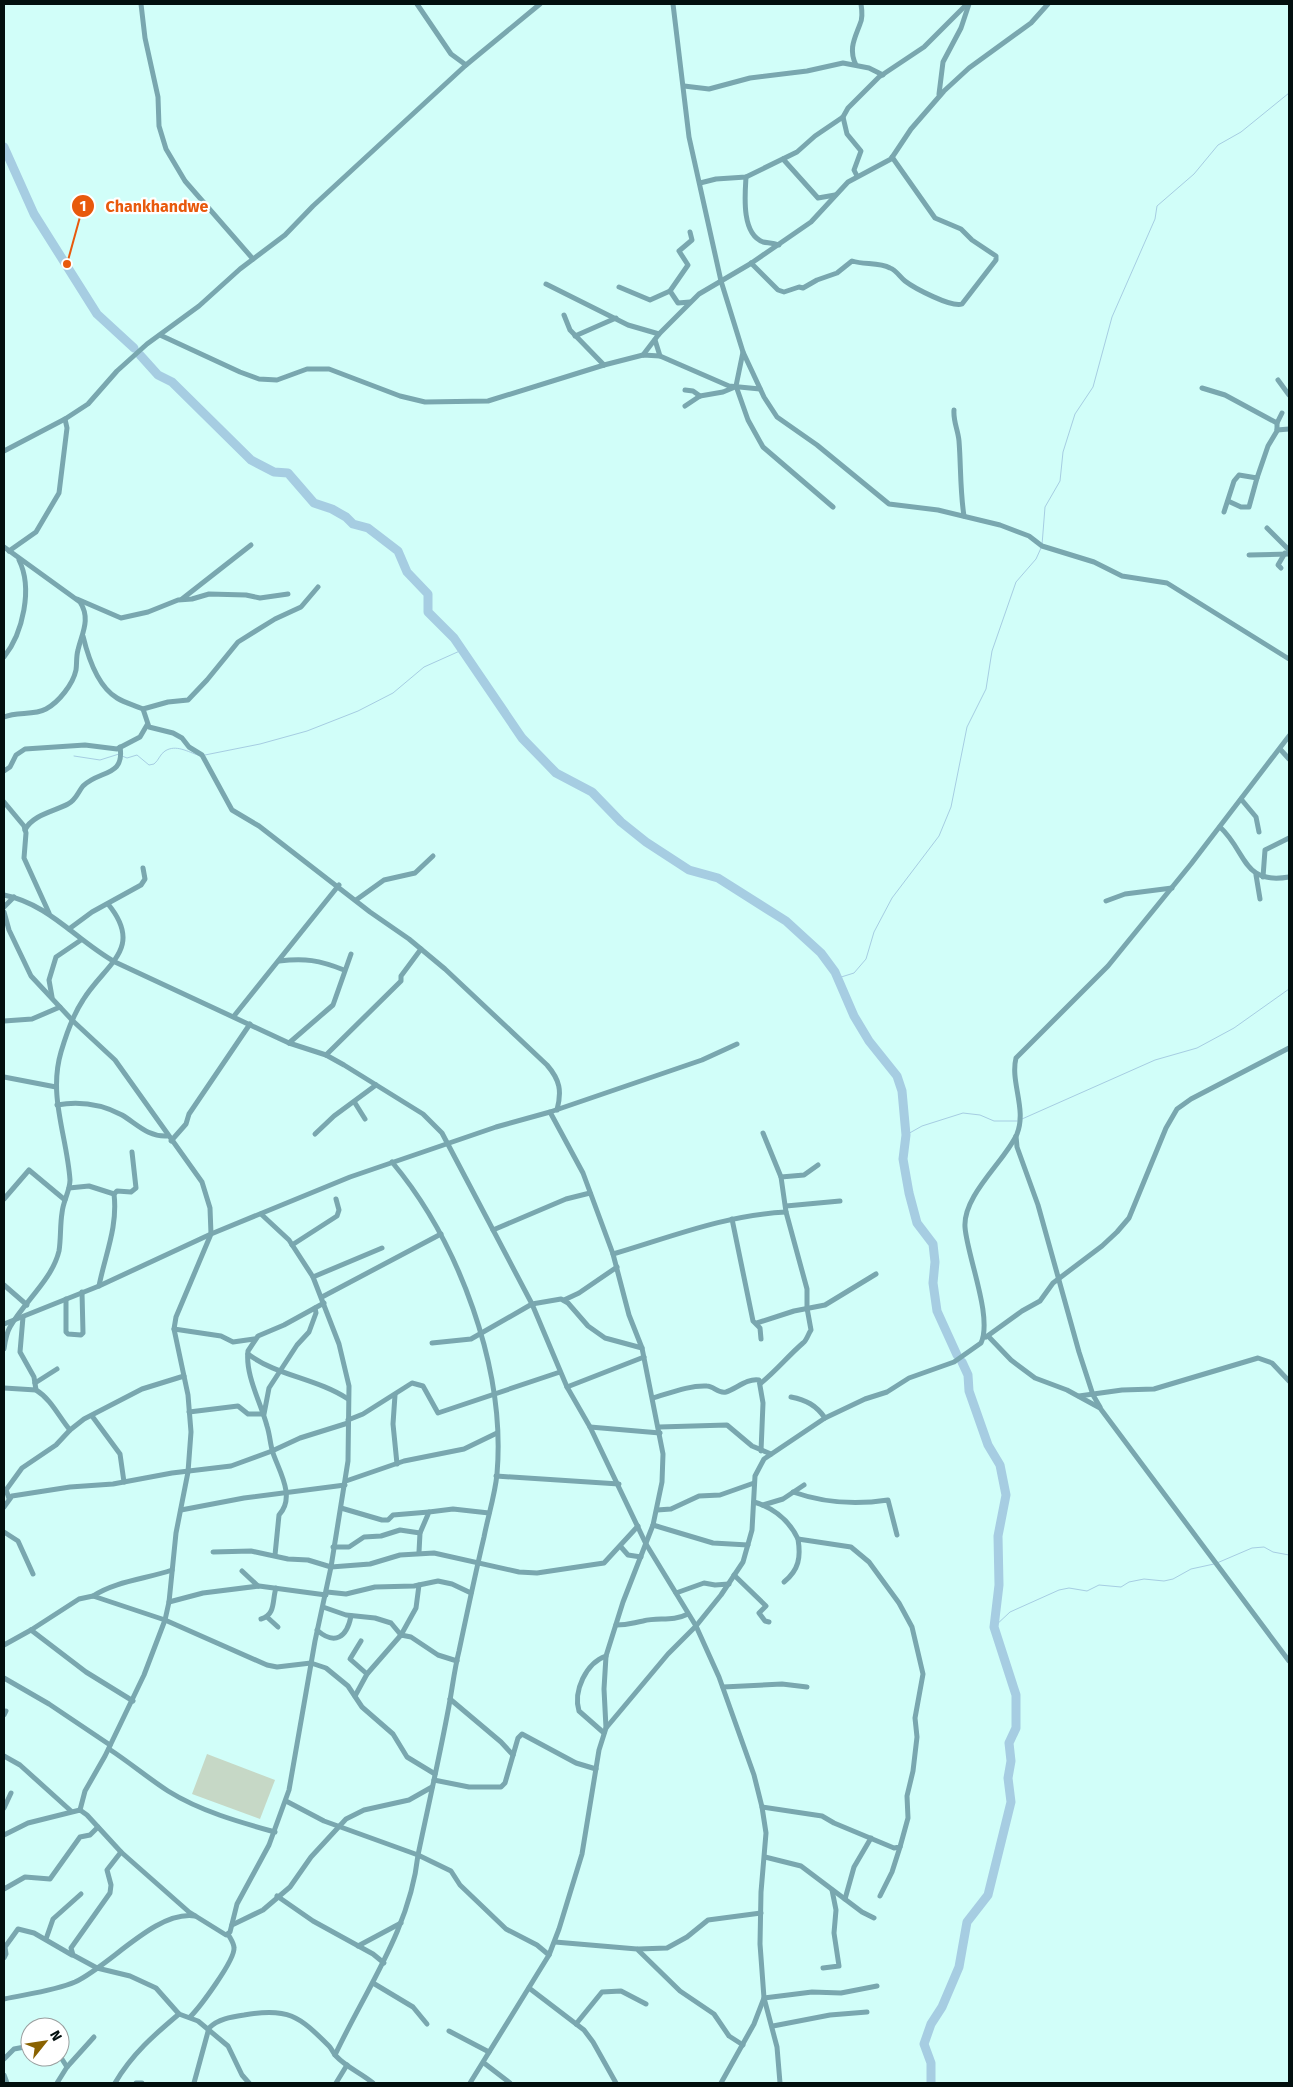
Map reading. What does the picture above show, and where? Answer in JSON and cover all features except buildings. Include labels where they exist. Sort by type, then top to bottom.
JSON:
[{"type":"street","points":[[141,4],[145,38],[158,97],[159,126],[166,148],[185,181],[253,259]]},
{"type":"street","points":[[417,4],[451,54],[466,65]]},
{"type":"street","points":[[4,451],[65,419],[88,404],[117,371],[285,235],[313,206],[466,65],[540,4]]},
{"type":"street","points":[[673,4],[689,137],[721,281],[743,352],[760,389],[777,417],[817,445],[883,501],[897,506],[938,510],[964,516],[1021,533],[1042,546],[1094,562],[1122,576],[1167,583],[1289,659]]},
{"type":"street","points":[[856,65],[852,54],[855,32],[861,22],[861,4]]},
{"type":"street","points":[[857,176],[854,170],[861,151],[846,134],[844,117],[848,108],[883,75],[924,47],[968,4]]},
{"type":"street","points":[[939,95],[942,62],[961,28],[968,4]]},
{"type":"street","points":[[643,355],[659,334],[690,302],[812,222],[848,182],[882,165],[892,157],[911,129],[939,95],[969,68],[1031,23],[1048,4]]},
{"type":"street","points":[[684,86],[709,89],[750,78],[807,71],[844,63],[869,68],[883,75]]},
{"type":"street","points":[[700,184],[716,179],[746,177],[784,159],[844,117]]},
{"type":"street","points":[[752,263],[778,290],[784,292],[798,287],[803,288],[817,280],[837,274],[852,261],[890,268],[906,281],[922,290],[953,305],[962,304],[996,260],[996,256],[972,240],[961,229],[935,218],[892,157]]},
{"type":"street","points":[[784,159],[818,198],[836,195]]},
{"type":"street","points":[[746,177],[744,206],[750,228],[762,241],[778,245]]},
{"type":"street","points":[[619,287],[650,300],[670,291],[688,265],[679,251],[692,240],[690,232]]},
{"type":"street","points":[[546,284],[568,297],[628,325],[659,334]]},
{"type":"street","points":[[670,291],[678,303],[690,302]]},
{"type":"street","points":[[564,316],[567,325],[575,336],[604,364]]},
{"type":"street","points":[[575,336],[616,318]]},
{"type":"street","points":[[160,335],[240,372],[260,379],[277,380],[307,369],[329,369],[400,396],[433,403],[488,401],[604,364],[643,355],[660,356],[729,386],[760,389]]},
{"type":"street","points":[[655,340],[660,356]]},
{"type":"street","points":[[743,352],[736,386],[748,420],[767,453],[833,507]]},
{"type":"street","points":[[1278,380],[1289,395]]},
{"type":"street","points":[[686,406],[700,396],[723,392],[736,386]]},
{"type":"street","points":[[1202,388],[1225,395],[1277,423]]},
{"type":"street","points":[[685,390],[693,391],[700,396]]},
{"type":"street","points":[[954,410],[953,420],[959,441],[960,492],[964,516]]},
{"type":"street","points":[[1228,501],[1241,507],[1249,507],[1268,446],[1277,430],[1277,423],[1282,413]]},
{"type":"street","points":[[10,551],[36,532],[59,493],[67,428],[65,419]]},
{"type":"street","points":[[1277,430],[1289,430]]},
{"type":"street","points":[[1224,512],[1234,481],[1239,475],[1257,478]]},
{"type":"street","points":[[1267,528],[1288,552]]},
{"type":"street","points":[[4,547],[77,599],[121,618],[148,612],[182,599],[251,546]]},
{"type":"street","points":[[1249,555],[1288,552]]},
{"type":"street","points":[[1281,568],[1278,565],[1288,552]]},
{"type":"street","points":[[4,657],[20,628],[24,581],[19,559]]},
{"type":"street","points":[[82,636],[88,657],[104,686],[116,698],[143,709],[168,702],[188,700],[238,642],[275,618],[301,607],[318,587]]},
{"type":"street","points":[[182,599],[215,594],[260,598],[288,594]]},
{"type":"street","points":[[4,717],[18,712],[40,711],[54,703],[66,689],[74,674],[77,653],[86,625],[85,614],[77,599]]},
{"type":"street","points":[[4,772],[10,767],[16,755],[25,749],[85,745],[120,747],[140,737],[147,725],[143,709]]},
{"type":"street","points":[[147,725],[182,738],[189,747],[202,755],[223,792],[228,807],[259,826],[421,949],[547,1065],[556,1077],[560,1087],[558,1110]]},
{"type":"street","points":[[1289,736],[1242,800],[1172,888],[1095,981],[1018,1054],[1015,1067],[1020,1118],[1016,1136],[1017,1147],[1038,1205],[1058,1280],[1093,1394],[1100,1408],[1289,1661]]},
{"type":"street","points":[[25,830],[30,823],[72,802],[86,784],[115,768],[121,759],[120,747]]},
{"type":"street","points":[[1280,749],[1289,759]]},
{"type":"street","points":[[1242,800],[1256,817],[1259,832]]},
{"type":"street","points":[[4,802],[20,820],[25,830],[24,858],[49,913]]},
{"type":"street","points":[[1220,827],[1233,841],[1243,860],[1256,875],[1260,899]]},
{"type":"street","points":[[1263,877],[1265,850],[1289,838]]},
{"type":"street","points":[[356,900],[384,880],[412,874],[433,856]]},
{"type":"street","points":[[69,929],[86,916],[144,882],[143,868]]},
{"type":"street","points":[[1256,875],[1263,877],[1289,877]]},
{"type":"street","points":[[234,1016],[339,886]]},
{"type":"street","points":[[1106,901],[1126,894],[1172,888]]},
{"type":"street","points":[[4,895],[25,900],[49,913],[81,940],[115,962],[289,1043],[326,1056],[423,1114],[435,1124],[448,1143],[532,1304],[560,1372],[619,1484],[646,1544],[696,1626],[723,1687],[740,1732],[762,1807],[766,1832],[760,1913],[760,1944],[764,1998],[773,2026],[780,2064],[780,2083]]},
{"type":"street","points":[[4,907],[14,897]]},
{"type":"street","points":[[4,1349],[9,1329],[27,1305],[57,1256],[65,1200],[69,1188],[67,1149],[57,1105],[58,1062],[73,1021],[89,990],[115,962],[123,942],[119,919],[108,904]]},
{"type":"street","points":[[4,912],[9,930],[32,976],[73,1021],[115,1060],[146,1101],[204,1188],[210,1208],[212,1234],[180,1308],[174,1329],[190,1412],[191,1432],[188,1472],[176,1533],[169,1602],[165,1620],[133,1701],[85,1791],[80,1810]]},
{"type":"street","points":[[53,999],[49,980],[56,957],[81,940]]},
{"type":"street","points":[[326,1056],[401,981],[401,976],[421,949]]},
{"type":"street","points":[[289,1043],[302,1030],[330,1010],[351,954]]},
{"type":"street","points":[[279,960],[305,958],[324,962],[344,970]]},
{"type":"street","points":[[5,1019],[32,1019],[60,1007]]},
{"type":"street","points":[[57,1105],[72,1102],[99,1106],[122,1115],[152,1135],[169,1138],[186,1124],[189,1114],[250,1024]]},
{"type":"street","points":[[4,1324],[99,1286],[212,1234],[314,1191],[448,1143],[524,1118],[558,1110],[702,1060],[737,1044]]},
{"type":"street","points":[[605,1731],[668,1654],[696,1626],[729,1584],[743,1562],[748,1545],[754,1502],[754,1483],[759,1466],[771,1454],[825,1418],[887,1392],[909,1378],[954,1362],[978,1347],[986,1338],[1022,1311],[1040,1301],[1050,1286],[1102,1246],[1129,1218],[1166,1128],[1177,1109],[1191,1098],[1289,1048]]},
{"type":"street","points":[[4,1077],[56,1087]]},
{"type":"street","points":[[315,1134],[334,1116],[376,1085]]},
{"type":"street","points":[[354,1103],[365,1119]]},
{"type":"street","points":[[470,2083],[484,2063],[555,1942],[582,1854],[596,1769],[605,1731],[604,1689],[606,1656],[627,1591],[654,1525],[663,1454],[660,1430],[642,1348],[629,1315],[613,1254],[571,1148],[550,1112]]},
{"type":"street","points":[[761,1383],[806,1340],[811,1330],[807,1308],[808,1289],[786,1209],[781,1177],[763,1133]]},
{"type":"street","points":[[1016,1136],[979,1190],[965,1220],[986,1338],[1035,1378],[1079,1396],[1100,1408]]},
{"type":"street","points":[[69,1188],[89,1186],[114,1194],[117,1191],[131,1192],[136,1188],[132,1152]]},
{"type":"street","points":[[334,2055],[360,2002],[384,1963],[401,1923],[416,1879],[418,1855],[456,1661],[496,1476],[497,1433],[493,1396],[481,1335],[456,1266],[441,1234],[426,1208],[392,1162]]},
{"type":"street","points":[[781,1177],[804,1175],[818,1165]]},
{"type":"street","points":[[4,1199],[29,1170],[65,1200]]},
{"type":"street","points":[[494,1230],[566,1199],[590,1193]]},
{"type":"street","points":[[99,1286],[105,1254],[113,1234],[116,1210],[114,1194]]},
{"type":"street","points":[[292,1245],[337,1216],[339,1210],[336,1199]]},
{"type":"street","points":[[613,1254],[696,1227],[786,1209],[840,1201]]},
{"type":"street","points":[[228,1934],[241,1895],[261,1863],[286,1801],[295,1766],[311,1663],[317,1630],[327,1593],[333,1547],[346,1483],[347,1371],[322,1297],[313,1277],[292,1245],[261,1214]]},
{"type":"street","points":[[732,1219],[753,1321],[757,1323],[761,1339]]},
{"type":"street","points":[[322,1297],[441,1234]]},
{"type":"street","points":[[313,1277],[382,1248]]},
{"type":"street","points":[[432,1343],[466,1340],[481,1335],[532,1304],[564,1300],[579,1293],[617,1268]]},
{"type":"street","points":[[757,1323],[807,1308],[825,1305],[876,1274]]},
{"type":"street","points":[[4,1285],[27,1305]]},
{"type":"street","points":[[66,1299],[66,1332],[68,1334],[81,1335],[84,1333],[82,1292]]},
{"type":"street","points":[[564,1300],[588,1326],[605,1338],[642,1348]]},
{"type":"street","points":[[174,1329],[221,1336],[233,1342],[254,1339],[324,1303]]},
{"type":"street","points":[[264,1414],[269,1388],[297,1345],[309,1332],[316,1313],[315,1308]]},
{"type":"street","points":[[23,1317],[20,1352],[36,1390],[56,1409],[60,1418],[70,1430]]},
{"type":"street","points":[[254,1339],[247,1354],[272,1451],[284,1478],[286,1494],[283,1510],[279,1515],[275,1555]]},
{"type":"street","points":[[247,1354],[260,1363],[323,1385],[348,1399]]},
{"type":"street","points":[[568,1387],[644,1357]]},
{"type":"street","points":[[1079,1396],[1122,1390],[1154,1389],[1258,1358],[1267,1360],[1289,1381]]},
{"type":"street","points":[[35,1384],[57,1369]]},
{"type":"street","points":[[9,1498],[70,1487],[124,1482],[231,1466],[272,1451],[300,1438],[348,1422],[412,1383],[421,1385],[438,1413],[560,1372]]},
{"type":"street","points":[[4,1507],[9,1498],[6,1490],[22,1468],[56,1444],[70,1430],[142,1389],[184,1376]]},
{"type":"street","points":[[653,1398],[675,1391],[707,1386],[722,1392],[756,1380],[761,1383]]},
{"type":"street","points":[[761,1383],[764,1403],[761,1451]]},
{"type":"street","points":[[4,1388],[36,1390]]},
{"type":"street","points":[[395,1395],[393,1424],[397,1464]]},
{"type":"street","points":[[791,1397],[807,1401],[820,1410],[825,1418]]},
{"type":"street","points":[[190,1412],[238,1406],[248,1414],[264,1414]]},
{"type":"street","points":[[92,1416],[120,1454],[124,1482]]},
{"type":"street","points":[[590,1427],[660,1430],[727,1425],[761,1451],[771,1454]]},
{"type":"street","points":[[181,1510],[244,1498],[286,1494],[346,1483],[397,1464],[464,1449],[497,1433]]},
{"type":"street","points":[[496,1476],[619,1484]]},
{"type":"street","points":[[657,1510],[671,1509],[699,1496],[720,1494],[754,1483]]},
{"type":"street","points":[[763,1505],[783,1499],[804,1484]]},
{"type":"street","points":[[793,1492],[812,1499],[840,1503],[861,1504],[888,1500],[896,1535]]},
{"type":"street","points":[[754,1502],[763,1505],[787,1520],[798,1539],[801,1556],[793,1575],[784,1582]]},
{"type":"street","points":[[341,1508],[382,1520],[388,1520],[393,1516],[453,1509],[489,1514]]},
{"type":"street","points":[[419,1552],[420,1533],[429,1512]]},
{"type":"street","points":[[654,1525],[713,1543],[748,1545]]},
{"type":"street","points":[[213,1552],[250,1551],[308,1560],[331,1567],[363,1566],[400,1555],[419,1552],[444,1554],[525,1573],[541,1573],[604,1563],[621,1546],[629,1533],[638,1526]]},
{"type":"street","points":[[333,1547],[348,1547],[364,1537],[382,1536],[400,1530],[420,1533]]},
{"type":"street","points":[[4,1532],[18,1541],[32,1574]]},
{"type":"street","points":[[798,1539],[851,1547],[868,1562],[899,1603],[912,1627],[923,1674],[915,1718],[917,1736],[913,1771],[907,1796],[908,1818],[890,1876],[880,1896]]},
{"type":"street","points":[[621,1546],[628,1555],[642,1557]]},
{"type":"street","points":[[4,1645],[79,1599],[92,1596],[110,1587],[147,1579],[172,1570]]},
{"type":"street","points":[[242,1571],[259,1586]]},
{"type":"street","points":[[734,1575],[762,1600],[766,1606],[759,1614],[765,1621],[769,1622]]},
{"type":"street","points":[[169,1602],[203,1593],[259,1586],[346,1594],[375,1587],[419,1585],[438,1580],[471,1593]]},
{"type":"street","points":[[676,1592],[704,1583],[715,1585],[729,1584]]},
{"type":"street","points":[[355,1696],[367,1674],[401,1635],[416,1608],[419,1585]]},
{"type":"street","points":[[276,1588],[273,1598],[274,1604],[264,1618],[278,1627]]},
{"type":"street","points":[[92,1596],[165,1620],[267,1665],[277,1667],[311,1663],[330,1671],[355,1696],[362,1707],[393,1734],[407,1757],[434,1777],[469,1787],[501,1787],[505,1783],[518,1738],[525,1734],[576,1763],[596,1769]]},
{"type":"street","points":[[323,1607],[351,1616],[375,1618],[391,1623],[401,1635],[411,1637],[438,1655],[456,1661]]},
{"type":"street","points":[[616,1626],[631,1625],[643,1620],[656,1621],[665,1618],[677,1620],[688,1614]]},
{"type":"street","points":[[317,1630],[329,1639],[337,1638],[346,1629],[351,1616]]},
{"type":"street","points":[[31,1630],[86,1672],[133,1701]]},
{"type":"street","points":[[361,1641],[350,1659],[367,1674]]},
{"type":"street","points":[[605,1731],[580,1711],[578,1690],[595,1662],[606,1656]]},
{"type":"street","points":[[4,1678],[49,1704],[169,1791],[190,1802],[249,1825],[275,1832]]},
{"type":"street","points":[[723,1687],[782,1684],[807,1687]]},
{"type":"street","points":[[450,1699],[501,1742],[513,1755]]},
{"type":"street","points":[[4,1756],[20,1765],[71,1811]]},
{"type":"street","points":[[232,1925],[260,1912],[294,1882],[306,1863],[346,1819],[364,1810],[410,1800],[432,1787]]},
{"type":"street","points":[[4,1808],[11,1793]]},
{"type":"street","points":[[286,1801],[338,1826],[418,1855],[451,1871],[460,1885],[501,1924],[549,1955]]},
{"type":"street","points":[[762,1807],[822,1816],[834,1823],[894,1848],[900,1848]]},
{"type":"street","points":[[4,1835],[28,1823],[80,1810],[121,1852],[195,1916],[224,1934],[228,1934]]},
{"type":"street","points":[[4,1889],[25,1877],[50,1879],[80,1837],[90,1835],[98,1827]]},
{"type":"street","points":[[844,1899],[854,1867],[871,1838]]},
{"type":"street","points":[[73,1955],[71,1948],[76,1938],[110,1893],[111,1885],[107,1870],[121,1852]]},
{"type":"street","points":[[765,1857],[801,1866],[831,1890],[874,1918]]},
{"type":"street","points":[[823,1968],[839,1966],[834,1933],[836,1905],[831,1890]]},
{"type":"street","points":[[46,1939],[53,1919],[81,1894]]},
{"type":"street","points":[[277,1896],[314,1921],[384,1963]]},
{"type":"street","points":[[555,1942],[637,1949],[667,1948],[687,1937],[708,1920],[760,1913]]},
{"type":"street","points":[[4,1999],[70,1984],[97,1968],[155,1927],[175,1917],[195,1916]]},
{"type":"street","points":[[358,1946],[401,1923]]},
{"type":"street","points":[[4,1958],[6,1954],[5,1947],[18,1929],[34,1933],[97,1968],[119,1972],[151,1985],[180,2014],[190,2017],[209,2028],[228,2046],[242,2075],[249,2083]]},
{"type":"street","points":[[190,2017],[209,1994],[234,1954],[234,1946],[228,1934]]},
{"type":"street","points":[[637,1949],[680,1991],[714,2014],[729,2036],[743,2045]]},
{"type":"street","points":[[373,1983],[412,2007],[427,2024]]},
{"type":"street","points":[[764,1998],[812,1992],[842,1993],[877,1986]]},
{"type":"street","points":[[529,1988],[576,2024],[593,2042],[616,2083]]},
{"type":"street","points":[[576,2024],[602,1992],[621,1991],[646,2004]]},
{"type":"street","points":[[722,2083],[743,2045],[764,1998]]},
{"type":"street","points":[[194,2083],[209,2028],[227,2018],[270,2012],[289,2014],[307,2025],[331,2048],[334,2055],[373,2083]]},
{"type":"street","points":[[773,2026],[830,2015],[867,2012]]},
{"type":"street","points":[[115,2083],[125,2066],[146,2042],[180,2014]]},
{"type":"street","points":[[449,2031],[489,2052]]},
{"type":"street","points":[[70,2064],[94,2038]]},
{"type":"street","points":[[4,2059],[14,2048],[20,2047]]},
{"type":"street","points":[[484,2063],[510,2083]]},
{"type":"street","points":[[336,2083],[347,2065]]},
{"type":"street","points":[[58,2083],[67,2067]]},
{"type":"street","points":[[4,2075],[7,2083]]},
{"type":"street","points":[[136,2083],[142,2083]]},
{"type":"green space","points":[[207,1754],[275,1780],[260,1819],[192,1794]]},
{"type":"waterway","points":[[1042,545],[1045,507],[1060,481],[1063,452],[1075,414],[1093,387],[1112,317],[1155,219],[1157,206],[1194,174],[1218,145],[1241,132],[1289,93]]},
{"type":"waterway","points":[[4,147],[34,214],[97,314],[134,348]]},
{"type":"waterway","points":[[140,355],[158,375],[172,382],[251,460],[274,472],[288,473],[314,503],[332,509],[346,517],[353,524],[368,528],[398,551],[407,572],[428,594],[428,612],[454,638],[522,738],[556,773],[592,792],[621,822],[646,842],[689,870],[718,878],[786,921],[821,953],[835,972],[854,1016],[869,1041],[897,1076],[902,1091],[906,1135],[903,1159],[909,1193],[917,1223],[933,1244],[935,1262],[933,1283],[937,1311],[957,1355]]},
{"type":"waterway","points":[[838,978],[854,973],[866,959],[874,932],[892,898],[939,836],[951,807],[967,727],[986,689],[992,651],[1016,582],[1036,559],[1041,548]]},
{"type":"waterway","points":[[205,755],[260,744],[307,731],[358,711],[393,693],[424,667],[462,650]]},
{"type":"waterway","points":[[122,756],[127,758],[137,755],[149,765],[154,764],[163,752],[173,748],[198,755]]},
{"type":"waterway","points":[[74,756],[100,760],[119,754]]},
{"type":"waterway","points":[[1022,1119],[1155,1060],[1197,1048],[1234,1028],[1289,989]]},
{"type":"waterway","points":[[906,1135],[922,1126],[963,1113],[980,1115],[994,1121],[1017,1121]]},
{"type":"waterway","points":[[931,2083],[931,2063],[924,2044],[931,2024],[942,2007],[959,1967],[967,1922],[988,1895],[1011,1802],[1008,1778],[1011,1761],[1009,1743],[1016,1728],[1016,1695],[994,1627],[999,1585],[998,1536],[1006,1495],[1000,1465],[988,1445],[969,1391],[968,1375],[962,1362]]},
{"type":"waterway","points":[[1217,1563],[1252,1548],[1264,1547],[1273,1552],[1289,1555]]},
{"type":"waterway","points":[[994,1627],[1010,1612],[1059,1590],[1069,1588],[1087,1591],[1099,1585],[1121,1587],[1129,1582],[1144,1579],[1164,1581],[1173,1579],[1191,1569],[1214,1564]]},
{"type":"place","name":"Chankhandwe","points":[[67,264]]}]
